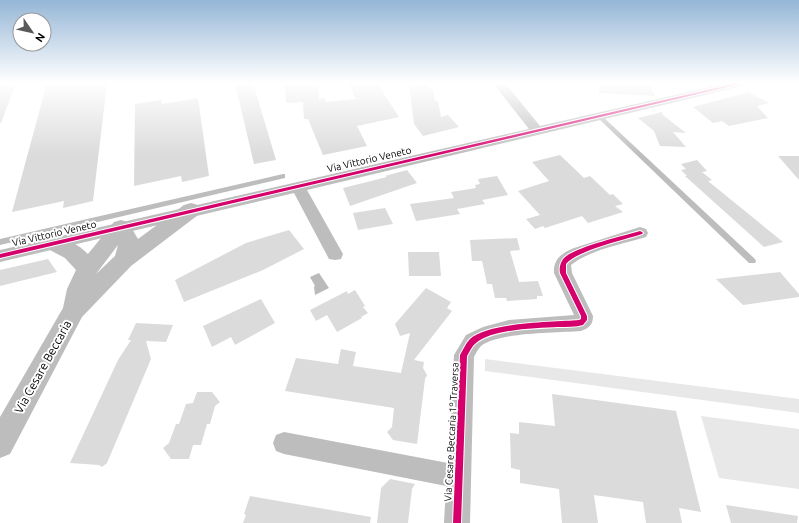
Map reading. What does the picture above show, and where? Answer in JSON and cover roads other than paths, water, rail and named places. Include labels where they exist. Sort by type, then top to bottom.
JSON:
[{"type":"street","points":[[518,107],[537,131]]},
{"type":"street","name":"Via Vittorio Veneto","points":[[0,256],[191,210],[636,107]]},
{"type":"street","points":[[298,186],[335,254]]},
{"type":"street","name":"Via Cesare Beccaria","points":[[0,444],[74,310],[124,260],[191,210]]},
{"type":"street","points":[[121,227],[128,235],[129,244],[124,260]]},
{"type":"street","name":"Via Cesare Beccaria","points":[[74,310],[78,289],[86,270],[121,227]]},
{"type":"street","name":"Via Cesare Beccaria 1º Traversa","points":[[457,523],[464,356],[472,341],[484,333],[499,330],[581,323],[584,320],[584,316],[563,273],[562,268],[564,263],[573,255],[640,233]]},
{"type":"street","points":[[53,243],[74,252],[86,270]]},
{"type":"street","points":[[284,443],[459,477]]},
{"type":"lane","points":[[599,116],[752,261]]},
{"type":"lane","points":[[0,242],[283,176]]}]
